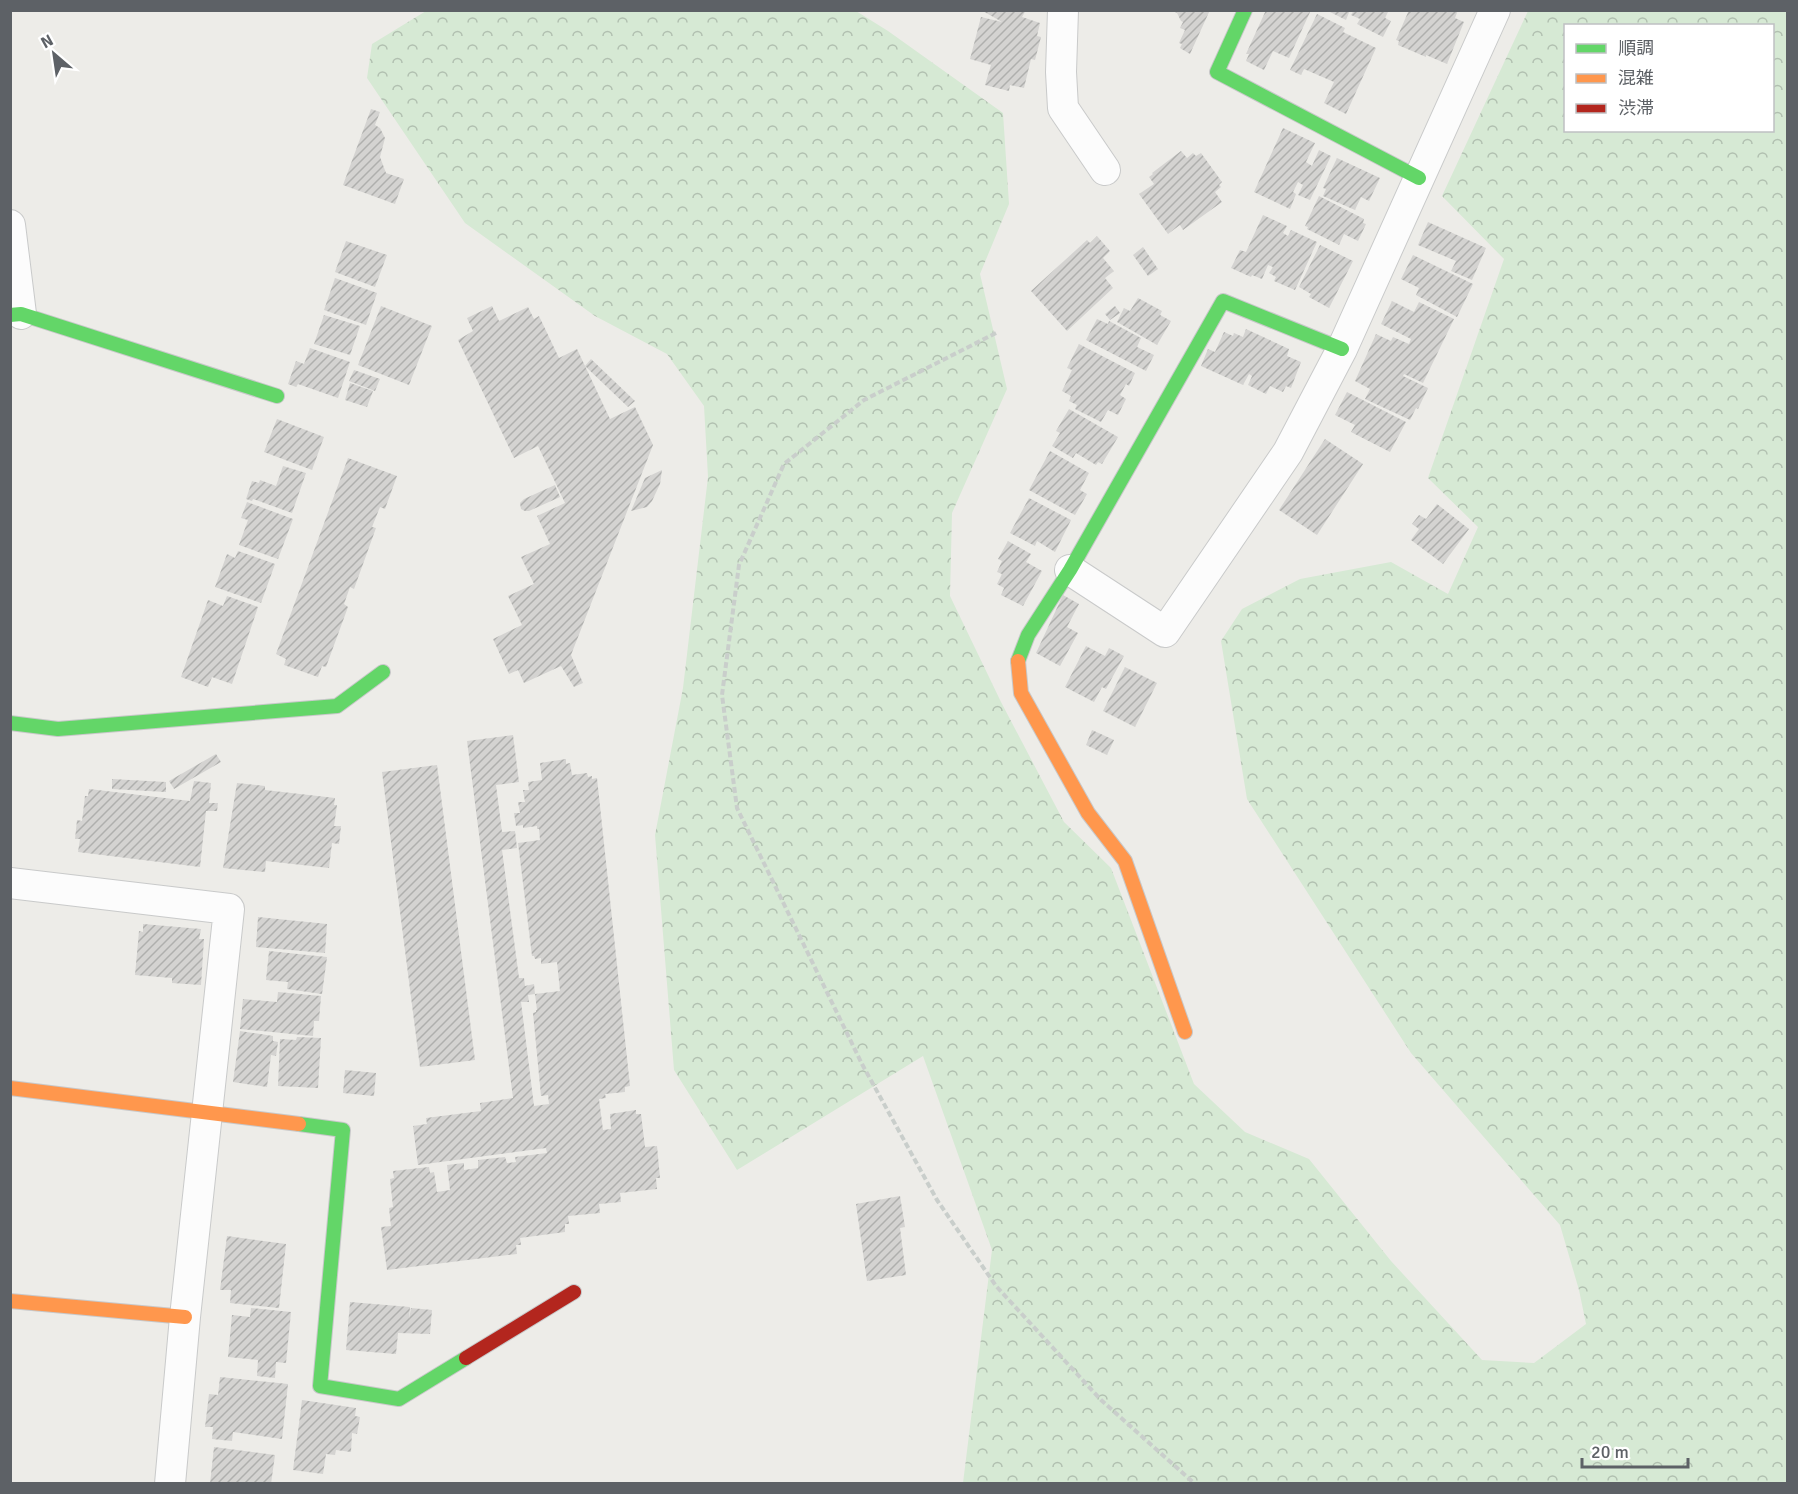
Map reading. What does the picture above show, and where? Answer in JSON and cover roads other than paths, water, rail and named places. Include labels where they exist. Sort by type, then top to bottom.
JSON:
[{"type":"street","points":[[1063,10],[1061,72],[1063,108],[1105,170]]},
{"type":"street","points":[[1245,10],[1217,72],[1419,178]]},
{"type":"street","points":[[1070,570],[1165,632],[1288,452],[1342,349],[1495,10]]},
{"type":"street","points":[[10,225],[16,314],[277,396]]},
{"type":"street","points":[[1185,1032],[1125,861],[1088,813],[1021,693],[1017,663],[1028,635],[1070,570],[1223,301],[1342,349]]},
{"type":"street","points":[[10,723],[58,729],[337,706],[383,672]]},
{"type":"street","points":[[10,884],[229,909],[185,1317],[170,1484]]},
{"type":"street","points":[[10,1088],[343,1130],[320,1386],[399,1399],[574,1292]]},
{"type":"street","points":[[10,1301],[185,1317]]}]
